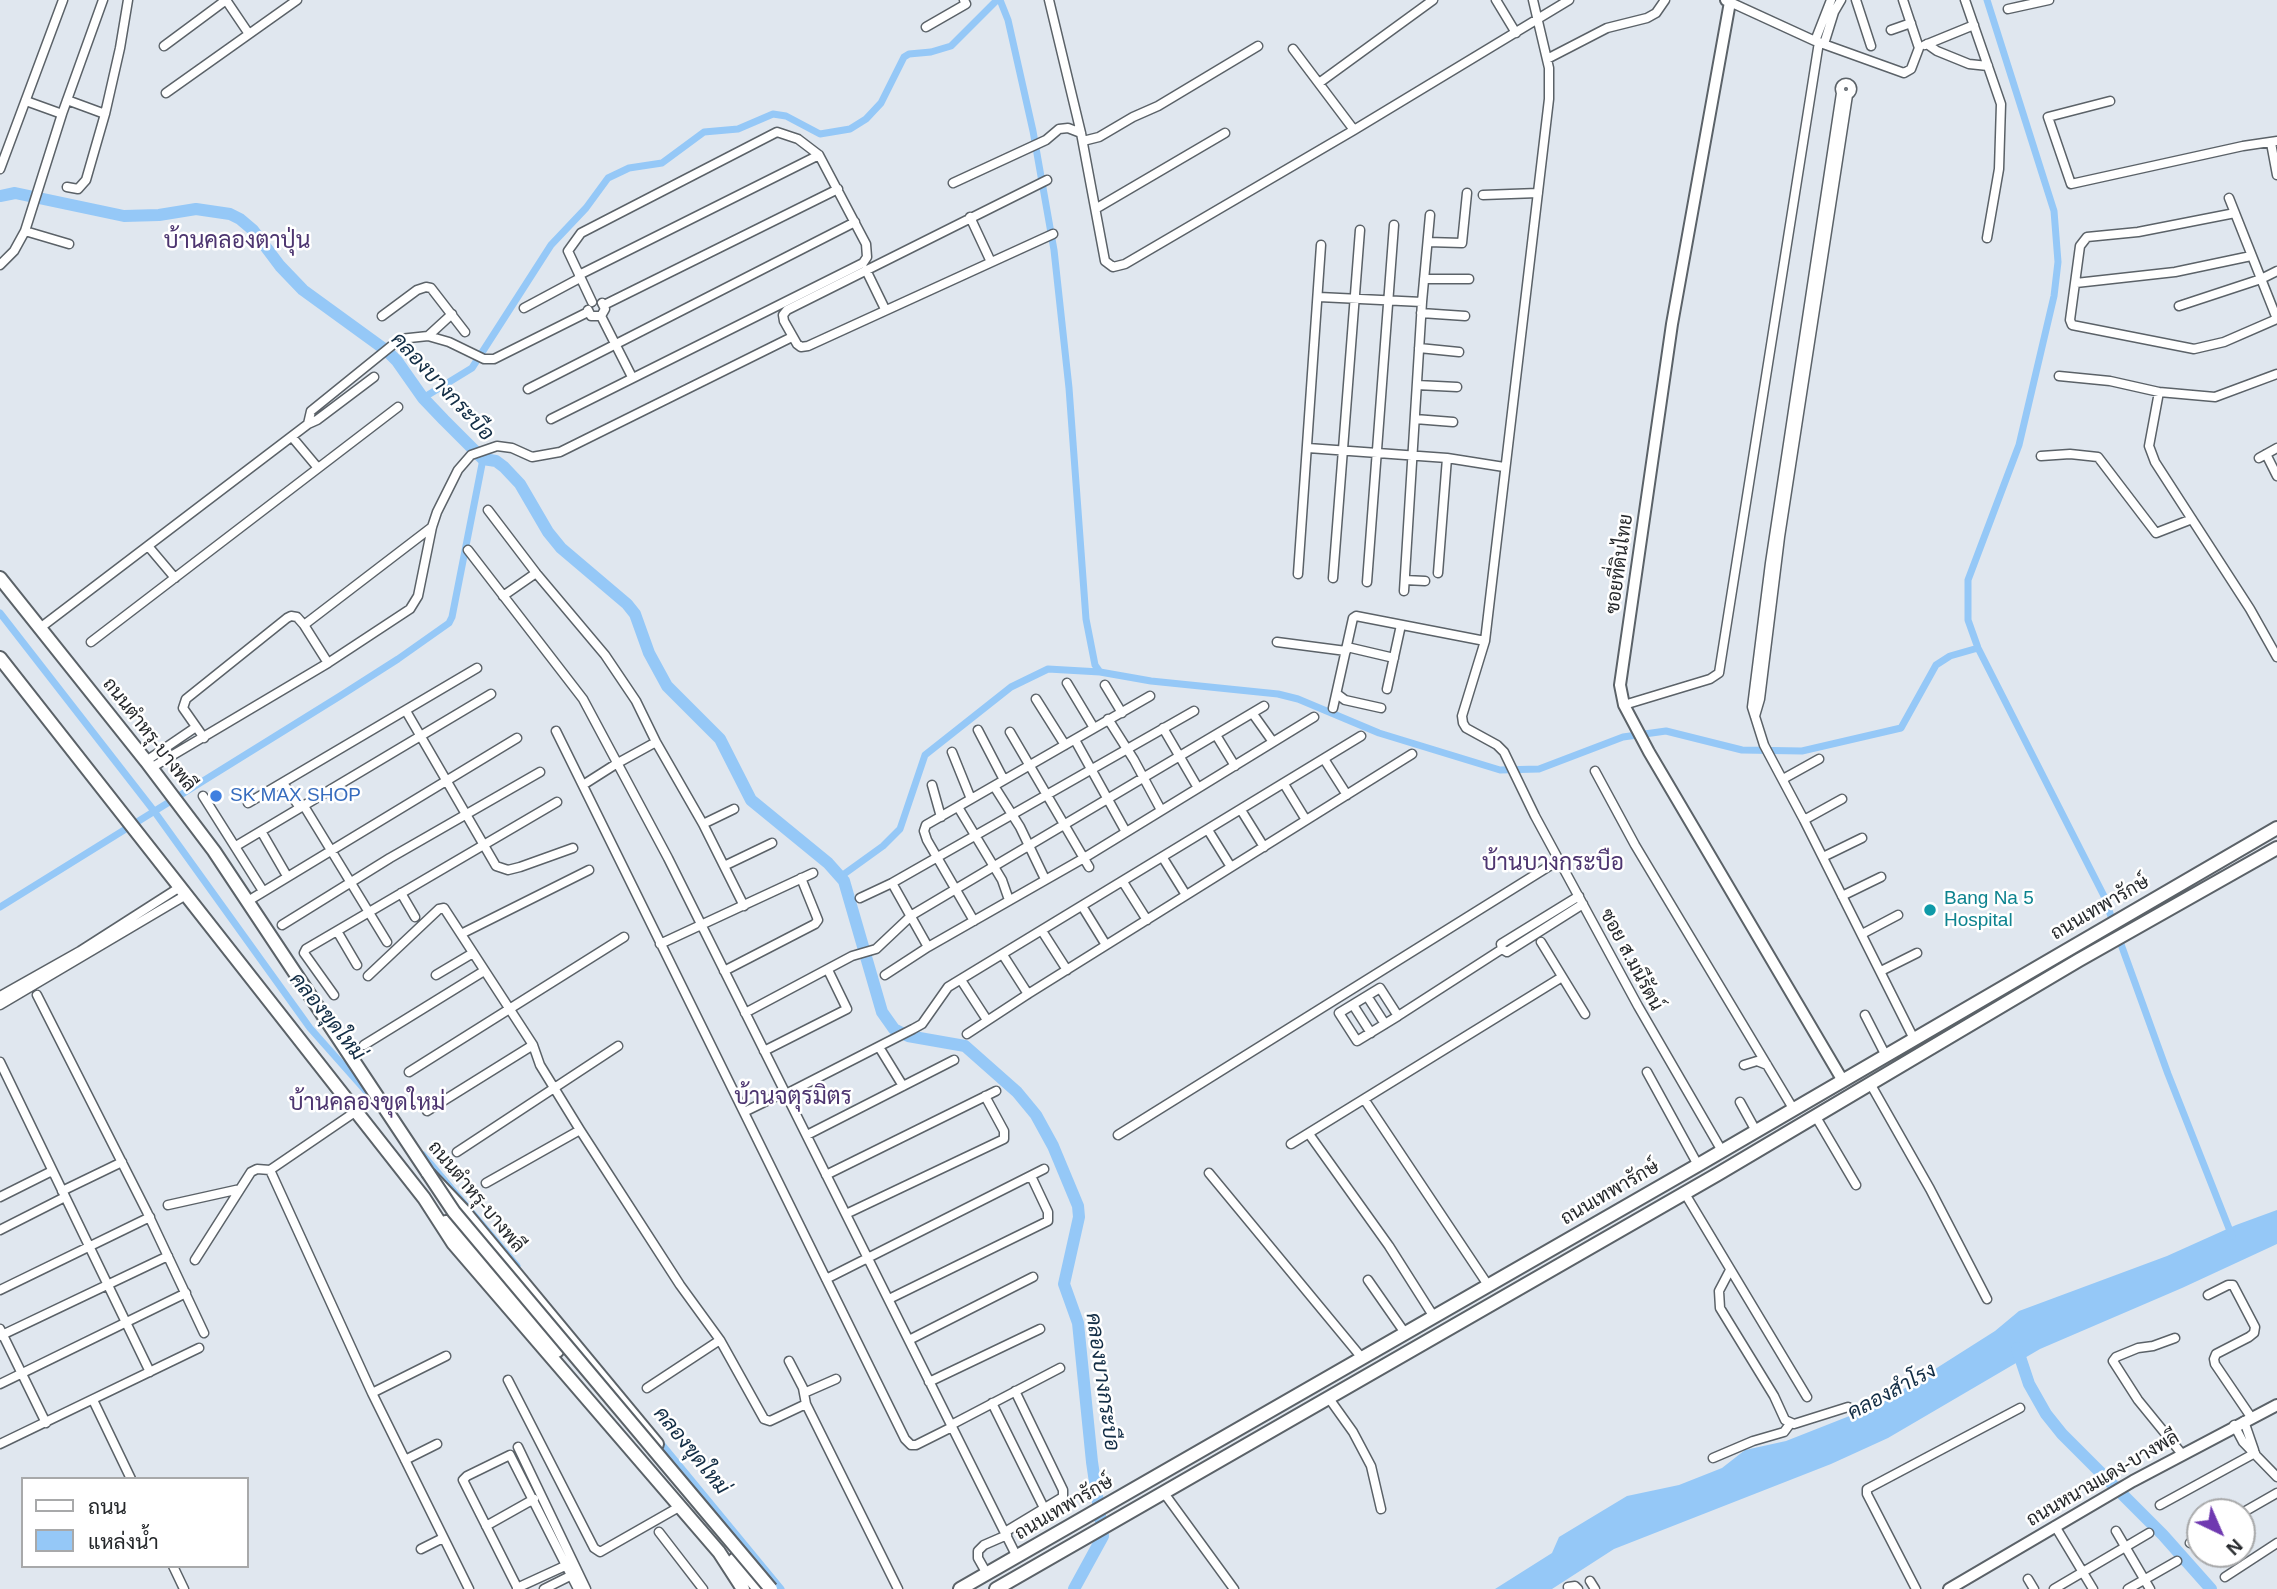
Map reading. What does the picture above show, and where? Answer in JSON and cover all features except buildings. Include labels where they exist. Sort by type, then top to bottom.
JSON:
[{"type":"main road","name":"ถนนตำหรุ-บางพลี","points":[[0,579],[184,810],[248,901],[454,1212],[769,1589]]},
{"type":"main road","name":"ถนนตำหรุ-บางพลี","points":[[0,657],[456,1240]]},
{"type":"main road","name":"ถนนเทพารักษ์","points":[[960,1589],[1843,1082],[2277,828]]},
{"type":"main road","name":"ถนนเทพารักษ์","points":[[996,1589],[2277,848]]},
{"type":"main road","points":[[456,1240],[477,1271],[719,1552],[741,1588]]},
{"type":"main road","points":[[456,1240],[759,1589]]},
{"type":"street","points":[[0,169],[63,0]]},
{"type":"street","points":[[0,265],[15,251],[25,231],[62,114],[103,0]]},
{"type":"street","points":[[67,187],[78,189],[86,180],[105,114],[128,0]]},
{"type":"street","points":[[164,46],[226,0],[249,34]]},
{"type":"street","points":[[166,93],[297,0]]},
{"type":"street","points":[[926,27],[967,4],[964,0]]},
{"type":"street","points":[[1049,0],[1082,137],[1105,261],[1110,266],[1118,267],[1354,130],[1569,0]]},
{"type":"street","points":[[1319,83],[1433,0]]},
{"type":"street","points":[[1496,0],[1516,33]]},
{"type":"street","points":[[1333,708],[1353,618],[1356,616],[1485,641],[1549,99],[1547,60],[1533,0]]},
{"type":"street","points":[[1547,60],[1607,28],[1647,18],[1656,13],[1665,0]]},
{"type":"street","points":[[1624,705],[1710,679],[1719,673],[1819,43],[1831,7],[1841,0]]},
{"type":"street","points":[[1856,0],[1871,46]]},
{"type":"street","points":[[1903,0],[1923,46],[1969,64],[1988,66]]},
{"type":"street","points":[[1965,0],[2001,104],[1999,170],[1987,238]]},
{"type":"street","points":[[2008,9],[2021,3],[2049,0]]},
{"type":"street","points":[[1728,1],[1819,43],[1904,74],[1911,69],[1923,46],[1974,25]]},
{"type":"street","name":"ซอยที่ดินไทย","points":[[1728,1],[1672,324],[1620,685],[1624,705],[1843,1082]]},
{"type":"street","points":[[1891,30],[1911,23]]},
{"type":"street","points":[[953,183],[1046,140],[1059,129],[1068,128],[1082,137],[1099,137],[1158,106],[1258,46]]},
{"type":"street","points":[[1293,49],[1354,130]]},
{"type":"street","points":[[1844,94],[1781,511],[1762,651],[1760,699],[1755,716],[1764,745],[1914,1039]]},
{"type":"street","points":[[67,100],[105,114]]},
{"type":"street","points":[[26,101],[62,114]]},
{"type":"street","points":[[2110,101],[2048,117],[2071,184],[2243,146],[2274,142],[2277,175]]},
{"type":"street","points":[[551,419],[863,262],[867,257],[866,244],[819,155],[798,139],[777,132],[581,233],[568,251],[592,302]]},
{"type":"street","points":[[1097,208],[1225,133]]},
{"type":"street","points":[[524,308],[580,276],[819,155]]},
{"type":"street","points":[[1047,180],[787,310],[783,314],[784,321],[801,347],[808,346],[1054,234]]},
{"type":"street","points":[[604,305],[838,189]]},
{"type":"street","points":[[1428,242],[1462,243],[1466,193]]},
{"type":"street","points":[[1483,195],[1538,193]]},
{"type":"street","points":[[2229,198],[2277,319],[2224,342],[2194,349],[2072,325],[2070,320],[2080,246],[2087,237],[2138,232],[2235,214]]},
{"type":"street","points":[[1404,591],[1421,313],[1430,215]]},
{"type":"street","points":[[970,218],[991,262]]},
{"type":"street","points":[[528,389],[855,222]]},
{"type":"street","points":[[1367,582],[1394,225]]},
{"type":"street","points":[[1333,578],[1360,230]]},
{"type":"street","points":[[25,231],[69,244]]},
{"type":"street","points":[[1298,574],[1321,245]]},
{"type":"street","points":[[2076,282],[2175,272],[2252,256]]},
{"type":"street","points":[[866,270],[886,309]]},
{"type":"street","points":[[2179,306],[2261,279],[2277,271]]},
{"type":"street","points":[[1424,279],[1469,279]]},
{"type":"street","points":[[382,316],[426,286],[431,288],[466,332]]},
{"type":"street","points":[[1318,297],[1422,302]]},
{"type":"street","points":[[592,302],[604,305]]},
{"type":"street","points":[[588,312],[592,302]]},
{"type":"street","points":[[588,312],[596,318],[601,316],[604,313],[604,305]]},
{"type":"street","points":[[308,425],[311,411],[382,352],[409,337],[428,336],[449,342],[481,358],[503,356],[588,312]]},
{"type":"street","points":[[1421,313],[1465,316]]},
{"type":"street","points":[[428,336],[452,314]]},
{"type":"street","points":[[601,316],[632,377]]},
{"type":"street","points":[[148,764],[204,738],[404,615],[415,604],[432,527],[446,492],[458,470],[471,455],[497,446],[512,448],[532,457],[559,452],[792,337]]},
{"type":"street","points":[[1419,348],[1459,352]]},
{"type":"street","points":[[2059,376],[2110,381],[2159,392],[2215,397],[2277,374]]},
{"type":"street","points":[[40,628],[374,377]]},
{"type":"street","points":[[1417,385],[1457,387]]},
{"type":"street","points":[[2159,392],[2149,446],[2155,462],[2277,657]]},
{"type":"street","points":[[92,642],[398,407]]},
{"type":"street","points":[[1415,419],[1453,422]]},
{"type":"street","points":[[292,438],[318,468]]},
{"type":"street","points":[[1308,448],[1447,458],[1504,467]]},
{"type":"street","points":[[2277,448],[2262,456],[2277,476]]},
{"type":"street","points":[[2041,457],[2070,454],[2098,457],[2156,533],[2192,519]]},
{"type":"street","points":[[1438,573],[1447,458]]},
{"type":"street","points":[[488,510],[617,673],[636,701],[744,906]]},
{"type":"street","points":[[304,625],[432,527]]},
{"type":"street","points":[[148,546],[175,578]]},
{"type":"street","points":[[468,550],[583,699],[668,858],[1017,1556]]},
{"type":"street","points":[[503,596],[536,573]]},
{"type":"street","points":[[1405,580],[1425,581]]},
{"type":"street","points":[[204,738],[183,708],[186,699],[287,618],[297,617],[328,663]]},
{"type":"street","points":[[1387,689],[1402,625]]},
{"type":"street","name":"ซอย ส.มนีรัตน์","points":[[1485,641],[1462,723],[1466,728],[1497,745],[1507,759],[1653,1033],[1723,1151]]},
{"type":"street","points":[[1277,642],[1347,649],[1394,658]]},
{"type":"street","points":[[248,803],[477,668]]},
{"type":"street","points":[[1067,683],[1094,728]]},
{"type":"street","points":[[1105,685],[1122,713]]},
{"type":"street","points":[[236,846],[491,694]]},
{"type":"street","points":[[1337,694],[1345,700],[1381,708]]},
{"type":"street","points":[[974,921],[924,831],[926,825],[1150,696]]},
{"type":"street","points":[[1036,699],[1065,745]]},
{"type":"street","points":[[745,1013],[852,956],[876,949],[912,915],[1264,705]]},
{"type":"street","points":[[406,711],[496,866],[508,870],[573,848]]},
{"type":"street","points":[[860,898],[892,883],[1194,711]]},
{"type":"street","points":[[1253,714],[1273,742]]},
{"type":"street","points":[[885,975],[1314,717]]},
{"type":"street","points":[[1108,719],[1161,810]]},
{"type":"street","points":[[148,764],[196,727]]},
{"type":"street","points":[[1163,728],[1198,789]]},
{"type":"street","points":[[978,730],[1004,780]]},
{"type":"street","points":[[556,731],[908,1444],[916,1445],[1060,1368]]},
{"type":"street","points":[[1010,732],[1089,867]]},
{"type":"street","points":[[1216,735],[1235,766]]},
{"type":"street","points":[[744,1112],[922,1024],[948,987],[1362,736]]},
{"type":"street","points":[[248,901],[517,737]]},
{"type":"street","points":[[1074,740],[1126,832]]},
{"type":"street","points":[[583,785],[656,743]]},
{"type":"street","points":[[952,752],[971,799]]},
{"type":"street","points":[[967,1034],[1028,993],[1412,754]]},
{"type":"street","points":[[1324,759],[1347,795]]},
{"type":"street","points":[[1783,779],[1819,759]]},
{"type":"street","points":[[1595,771],[1635,845],[1794,1110]]},
{"type":"street","points":[[282,925],[350,882],[540,772]]},
{"type":"street","points":[[283,783],[330,849],[387,942]]},
{"type":"street","points":[[1284,784],[1306,820]]},
{"type":"street","points":[[932,785],[941,817]]},
{"type":"street","points":[[994,786],[1013,814],[1045,879]]},
{"type":"street","points":[[203,796],[263,891]]},
{"type":"street","points":[[1804,820],[1842,799]]},
{"type":"street","points":[[334,995],[304,953],[306,949],[557,802]]},
{"type":"street","points":[[958,807],[977,835],[1009,900]]},
{"type":"street","points":[[703,824],[734,809]]},
{"type":"street","points":[[1241,810],[1264,847]]},
{"type":"street","points":[[1208,830],[1231,867]]},
{"type":"street","points":[[261,831],[287,876]]},
{"type":"street","points":[[1823,857],[1862,838]]},
{"type":"street","points":[[724,866],[772,843]]},
{"type":"street","points":[[1163,858],[1186,895]]},
{"type":"street","points":[[1118,1135],[1559,860]]},
{"type":"street","points":[[461,934],[589,870]]},
{"type":"street","points":[[660,944],[813,873]]},
{"type":"street","points":[[1842,896],[1881,877]]},
{"type":"street","points":[[724,971],[815,924],[818,920],[801,878]]},
{"type":"street","points":[[1123,882],[1147,919]]},
{"type":"street","points":[[892,883],[928,947]]},
{"type":"street","points":[[0,996],[183,891]]},
{"type":"street","points":[[0,1005],[183,891]]},
{"type":"street","points":[[401,893],[415,917]]},
{"type":"street","points":[[1398,1016],[1380,988],[1339,1013],[1357,1041],[1398,1016],[1502,949],[1501,944],[1581,900]]},
{"type":"street","points":[[1082,906],[1106,945]]},
{"type":"street","points":[[368,976],[440,908],[446,911],[533,1045],[540,1065],[580,1130],[680,1285],[720,1340],[767,1421],[806,1404]]},
{"type":"street","points":[[1862,934],[1898,915]]},
{"type":"street","points":[[337,930],[357,965]]},
{"type":"street","points":[[1042,931],[1067,970]]},
{"type":"street","points":[[408,1072],[624,937]]},
{"type":"street","points":[[1541,942],[1585,1014]]},
{"type":"street","points":[[436,975],[473,953]]},
{"type":"street","points":[[1881,971],[1917,953]]},
{"type":"street","points":[[1003,955],[1028,993]]},
{"type":"street","points":[[764,1051],[846,1009],[828,970]]},
{"type":"street","points":[[364,1045],[484,971]]},
{"type":"street","points":[[1292,1144],[1562,977]]},
{"type":"street","points":[[961,980],[987,1020]]},
{"type":"street","points":[[37,995],[99,1114],[205,1333]]},
{"type":"street","points":[[1367,996],[1385,1024]]},
{"type":"street","points":[[1353,1005],[1371,1033]]},
{"type":"street","points":[[1865,1015],[1886,1056]]},
{"type":"street","points":[[427,1111],[533,1045]]},
{"type":"street","points":[[457,1152],[618,1046]]},
{"type":"street","points":[[882,1046],[904,1086]]},
{"type":"street","points":[[807,1135],[954,1060]]},
{"type":"street","points":[[1744,1065],[1760,1061],[1769,1066]]},
{"type":"street","points":[[0,1062],[150,1372]]},
{"type":"street","points":[[1647,1072],[1698,1165]]},
{"type":"street","points":[[1871,1085],[1930,1189],[1987,1299]]},
{"type":"street","points":[[826,1175],[996,1091]]},
{"type":"street","points":[[846,1214],[1003,1139],[1004,1131],[985,1096]]},
{"type":"street","points":[[1364,1099],[1488,1285]]},
{"type":"street","points":[[1740,1102],[1756,1131]]},
{"type":"street","points":[[195,1260],[251,1172],[257,1169],[270,1170],[355,1112]]},
{"type":"street","points":[[1816,1117],[1856,1185]]},
{"type":"street","points":[[485,1184],[580,1130]]},
{"type":"street","points":[[1309,1134],[1389,1246],[1433,1317]]},
{"type":"street","points":[[0,1230],[122,1163]]},
{"type":"street","points":[[826,1279],[1044,1169]]},
{"type":"street","points":[[270,1170],[372,1393],[469,1589]]},
{"type":"street","points":[[0,1197],[52,1171]]},
{"type":"street","points":[[1209,1173],[1362,1358]]},
{"type":"street","points":[[888,1299],[1048,1222],[1048,1212],[1031,1175]]},
{"type":"street","points":[[168,1205],[240,1189]]},
{"type":"street","points":[[1684,1192],[1807,1397]]},
{"type":"street","points":[[0,1290],[150,1217]]},
{"type":"street","points":[[46,1423],[1,1333],[168,1256]]},
{"type":"street","points":[[1730,1270],[1719,1291],[1720,1308],[1774,1396],[1782,1417],[1790,1424]]},
{"type":"street","points":[[909,1340],[1033,1277]]},
{"type":"street","points":[[1368,1280],[1405,1333]]},
{"type":"street","points":[[2208,1295],[2233,1285],[2255,1327],[2254,1333],[2249,1337],[2216,1354],[2214,1359],[2255,1452],[2277,1477]]},
{"type":"street","points":[[0,1384],[186,1293]]},
{"type":"street","points":[[929,1382],[1040,1329]]},
{"type":"street","points":[[2175,1338],[2138,1348],[2116,1357],[2113,1361],[2138,1399],[2182,1454]]},
{"type":"street","points":[[647,1388],[720,1340]]},
{"type":"street","points":[[0,1444],[199,1348]]},
{"type":"street","points":[[372,1393],[446,1356]]},
{"type":"street","points":[[789,1361],[804,1393],[806,1404],[898,1589]]},
{"type":"street","points":[[804,1393],[836,1379]]},
{"type":"street","points":[[508,1380],[594,1548],[600,1552],[679,1507]]},
{"type":"street","points":[[987,1574],[978,1559],[978,1551],[1063,1497],[1063,1490],[1015,1391]]},
{"type":"street","points":[[1328,1397],[1353,1432],[1371,1466],[1381,1509]]},
{"type":"street","points":[[93,1400],[130,1477]]},
{"type":"street","points":[[992,1403],[1045,1510]]},
{"type":"street","name":"ถนนหนามแดง-บางพลี","points":[[1949,1589],[2115,1491],[2277,1405]]},
{"type":"street","points":[[1713,1458],[1753,1441],[1784,1432],[1790,1424],[1848,1407]]},
{"type":"street","points":[[1916,1589],[1867,1494],[1867,1489],[2020,1408]]},
{"type":"street","points":[[1262,1416],[1271,1430]]},
{"type":"street","points":[[405,1460],[437,1444]]},
{"type":"street","points":[[518,1447],[586,1589]]},
{"type":"street","points":[[2160,1505],[2255,1452]]},
{"type":"street","points":[[567,1565],[518,1588],[463,1480],[510,1455],[534,1499],[567,1565],[572,1575],[578,1589]]},
{"type":"street","points":[[1164,1493],[1234,1589]]},
{"type":"street","points":[[2256,1505],[2277,1493]]},
{"type":"street","points":[[486,1526],[534,1499]]},
{"type":"street","points":[[2055,1526],[2093,1589]]},
{"type":"street","points":[[2116,1531],[2150,1589]]},
{"type":"street","points":[[659,1532],[703,1589]]},
{"type":"street","points":[[2054,1589],[2148,1534]]},
{"type":"street","points":[[421,1549],[443,1538]]},
{"type":"street","points":[[2225,1577],[2277,1544]]},
{"type":"street","points":[[2128,1589],[2177,1561]]},
{"type":"street","points":[[174,1568],[184,1589]]},
{"type":"street","points":[[544,1589],[572,1575]]},
{"type":"street","points":[[2028,1579],[2034,1589]]},
{"type":"street","points":[[1590,1581],[1595,1589]]},
{"type":"street","points":[[1568,1587],[1575,1586],[1578,1589]]},
{"type":"water","points":[[2277,1210],[2277,1244],[2040,1349],[1888,1438],[1831,1464],[1614,1549],[1552,1589],[1495,1589],[1552,1553],[1559,1537],[1627,1496],[1679,1485],[1722,1468],[1745,1450],[1786,1441],[1880,1404],[1995,1331],[2019,1311],[2167,1256]]},
{"type":"waterway","points":[[423,398],[472,368],[551,245],[586,208],[608,178],[629,168],[662,163],[704,132],[738,129],[773,114],[786,116],[820,134],[850,129],[866,119],[881,103],[904,57],[951,46],[997,0]]},
{"type":"waterway","points":[[1000,0],[1008,20],[1033,131],[1054,250],[1069,388],[1086,619],[1095,665],[1100,672],[1151,681],[1278,694],[1298,699],[1379,733],[1500,770],[1539,769],[1623,737],[1666,731],[1742,750],[1802,751],[1901,728],[1936,665],[1950,656],[1978,648]]},
{"type":"waterway","points":[[1987,0],[2054,211],[2058,262],[2054,296],[2019,445],[1968,580],[1968,620],[1978,648],[2104,896],[2114,925]]},
{"type":"waterway","name":"คลองบางกระบือ","points":[[0,196],[15,193],[124,216],[159,215],[196,209],[230,214],[253,230],[280,266],[303,290],[387,351],[423,398],[483,459],[496,461],[504,467],[520,484],[548,532],[561,548],[627,604],[635,614],[649,653],[667,686],[720,739],[751,800],[828,863],[844,881],[882,1012],[894,1029],[908,1036],[965,1046],[1017,1092],[1036,1115],[1053,1146],[1078,1206],[1079,1217],[1064,1284],[1078,1323],[1092,1462],[1103,1536],[1074,1589]]},
{"type":"waterway","points":[[0,907],[340,696],[449,623],[483,459]]},
{"type":"waterway","name":"คลองขุดใหม่","points":[[0,613],[154,811],[310,1028],[373,1099]]},
{"type":"waterway","points":[[840,877],[883,846],[900,829],[925,755],[1011,687],[1048,669],[1100,672]]},
{"type":"waterway","points":[[2118,936],[2168,1074],[2232,1236]]},
{"type":"waterway","name":"คลองขุดใหม่","points":[[423,1155],[517,1266]]},
{"type":"waterway","points":[[2017,1348],[2029,1384],[2046,1414],[2062,1434],[2163,1535],[2211,1589]]},
{"type":"waterway","name":"คลองขุดใหม่","points":[[659,1441],[781,1589]]},
{"type":"place","name":"SK MAX SHOP","points":[[216,796]]},
{"type":"place","name":"Bang Na 5 Hospital","points":[[1930,910]]},
{"type":"district","name":"บ้านคลองตาปุ่น","points":[[237,242]]},
{"type":"district","name":"บ้านบางกระบือ","points":[[1553,864]]},
{"type":"district","name":"บ้านจตุรมิตร","points":[[793,1098]]},
{"type":"district","name":"บ้านคลองขุดใหม่","points":[[367,1104]]},
{"type":"water label","name":"คลองสำโรง","points":[[1892,1392]]}]
